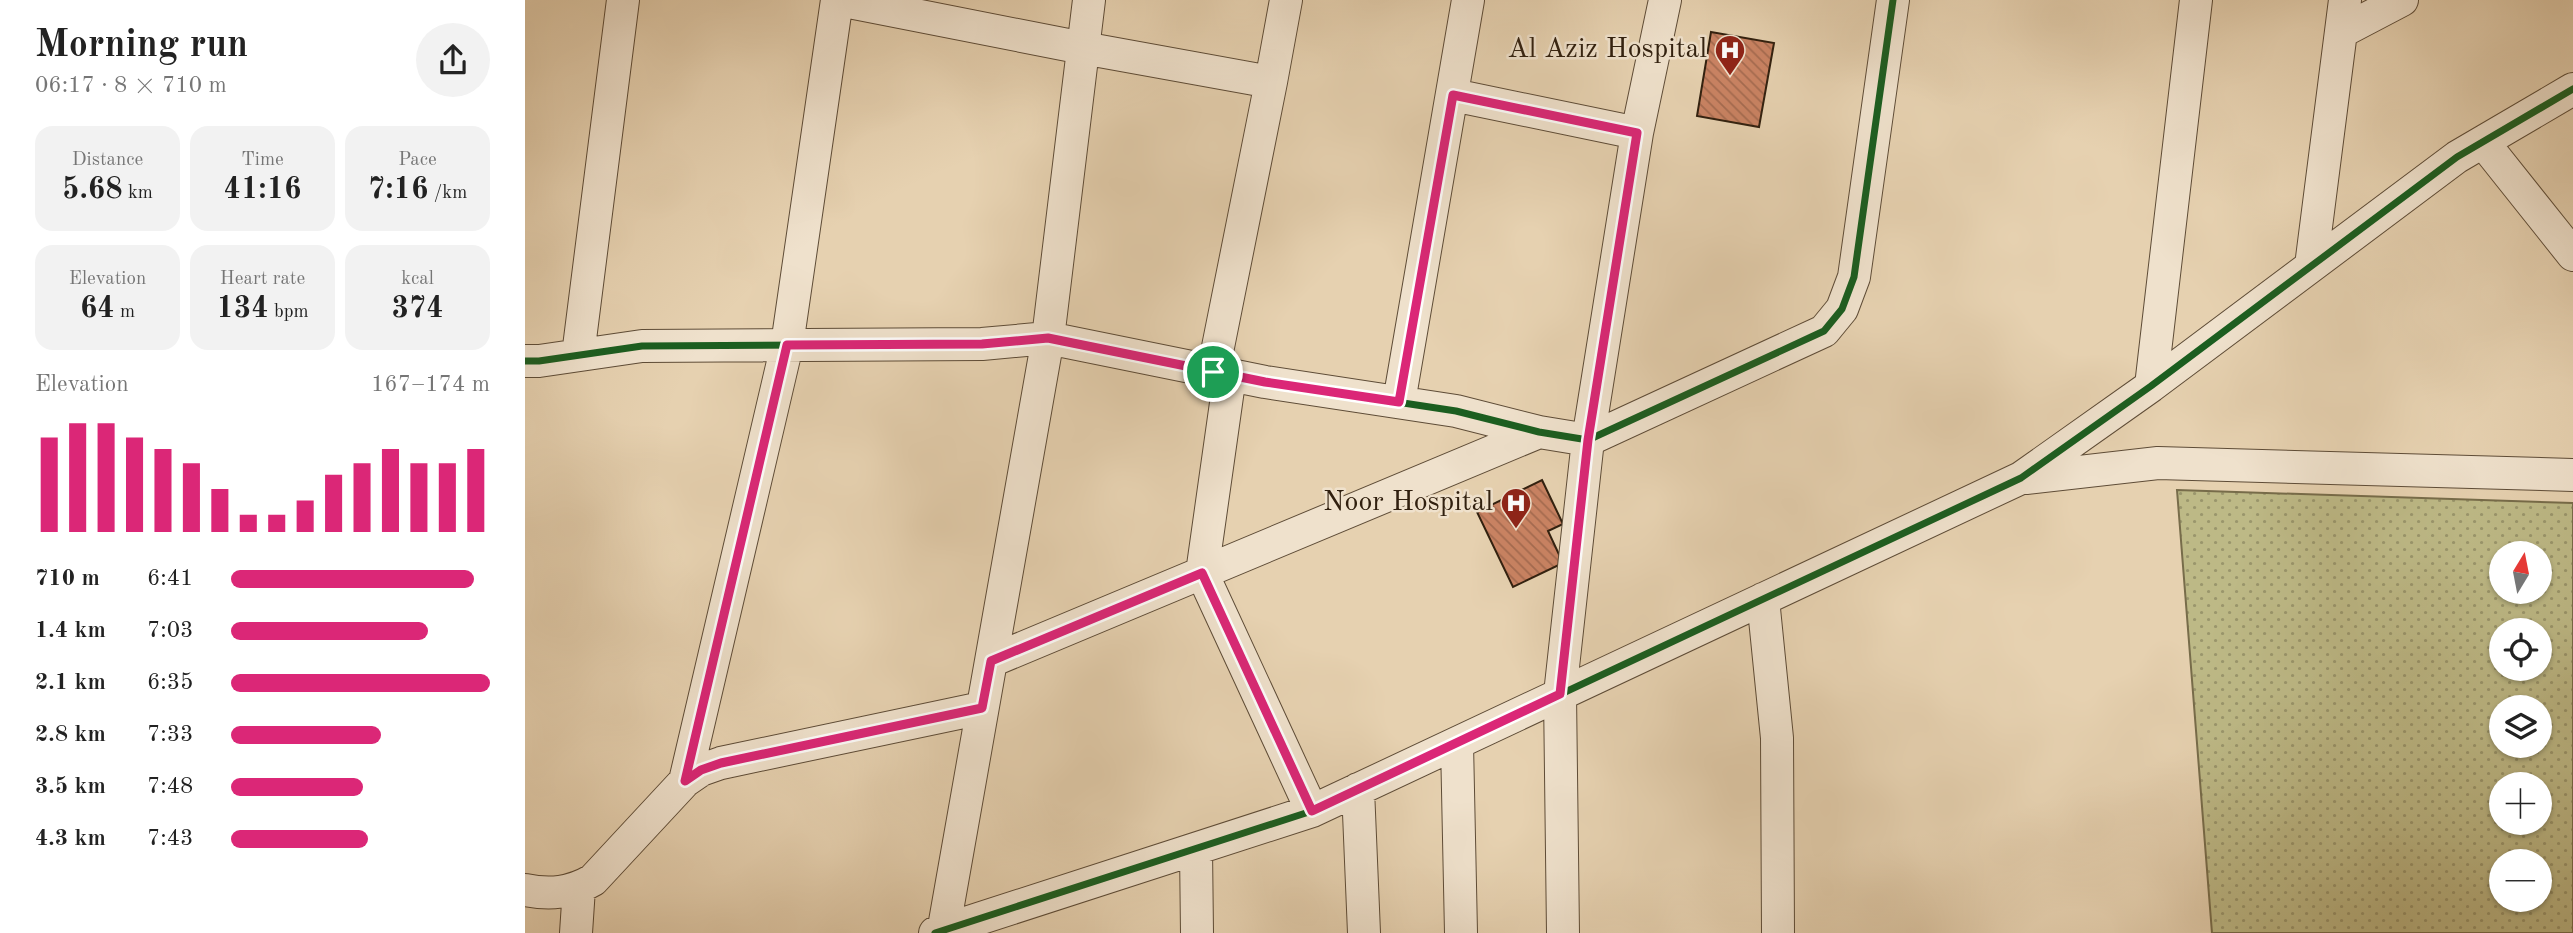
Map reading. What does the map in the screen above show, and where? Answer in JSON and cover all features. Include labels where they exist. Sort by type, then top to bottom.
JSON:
[{"type":"street","points":[[578,355],[623,0]]},
{"type":"street","points":[[685,781],[787,345],[838,0],[1271,82]]},
{"type":"street","points":[[1089,0],[1048,338],[941,932],[1031,918],[1196,849],[1312,811],[2021,478],[2151,386],[2457,157],[2573,89]]},
{"type":"street","points":[[1286,0],[1222,374],[1202,573],[1312,811]]},
{"type":"street","points":[[1399,402],[1468,0]]},
{"type":"street","points":[[1563,933],[1560,694],[1588,440],[1637,133],[1665,0]]},
{"type":"street","points":[[525,361],[642,346],[982,344],[1048,338],[1222,374],[1457,411],[1539,432],[1588,440],[1824,331],[1842,309],[1854,276],[1893,0]]},
{"type":"street","points":[[2151,386],[2196,0]]},
{"type":"street","points":[[2311,266],[2345,0]]},
{"type":"street","points":[[2341,32],[2402,0]]},
{"type":"street","points":[[1453,95],[1637,133]]},
{"type":"street","points":[[2483,142],[2573,255]]},
{"type":"street","points":[[991,661],[1539,432]]},
{"type":"street","points":[[2021,478],[2158,463],[2573,475]]},
{"type":"street","points":[[1763,599],[1777,738],[1778,933]]},
{"type":"street","points":[[525,890],[543,894],[579,888],[593,880],[685,781],[701,770],[721,763],[982,708]]},
{"type":"street","points":[[1457,743],[1461,933]]},
{"type":"street","points":[[1358,789],[1364,933]]},
{"type":"street","points":[[1196,849],[1197,933]]},
{"type":"street","points":[[576,933],[579,888]]},
{"type":"shaded area","points":[[2177,490],[2573,503],[2573,933],[2212,933]]},
{"type":"building","points":[[1711,32],[1774,43],[1759,127],[1697,116]]},
{"type":"building","points":[[1542,480],[1563,524],[1548,531],[1563,563],[1513,587],[1477,512]]},
{"type":"cycle path","points":[[525,361],[642,346],[982,344],[1048,338],[1265,382],[1456,411],[1539,432],[1588,440],[1824,331],[1842,309],[1854,277],[1893,0]]},
{"type":"cycle path","points":[[935,933],[1312,811],[2021,478],[2151,386],[2457,157],[2573,89]]},
{"type":"place","name":"Al Aziz Hospital","points":[[1730,77]]},
{"type":"place","name":"Noor Hospital","points":[[1516,530]]},
{"type":"route","points":[[1453,95],[1637,133],[1588,440],[1560,694],[1312,811],[1202,573],[991,661],[982,708],[721,763],[701,770],[685,781],[787,345],[982,344],[1048,338],[1213,372],[1399,402],[1453,95]]}]
